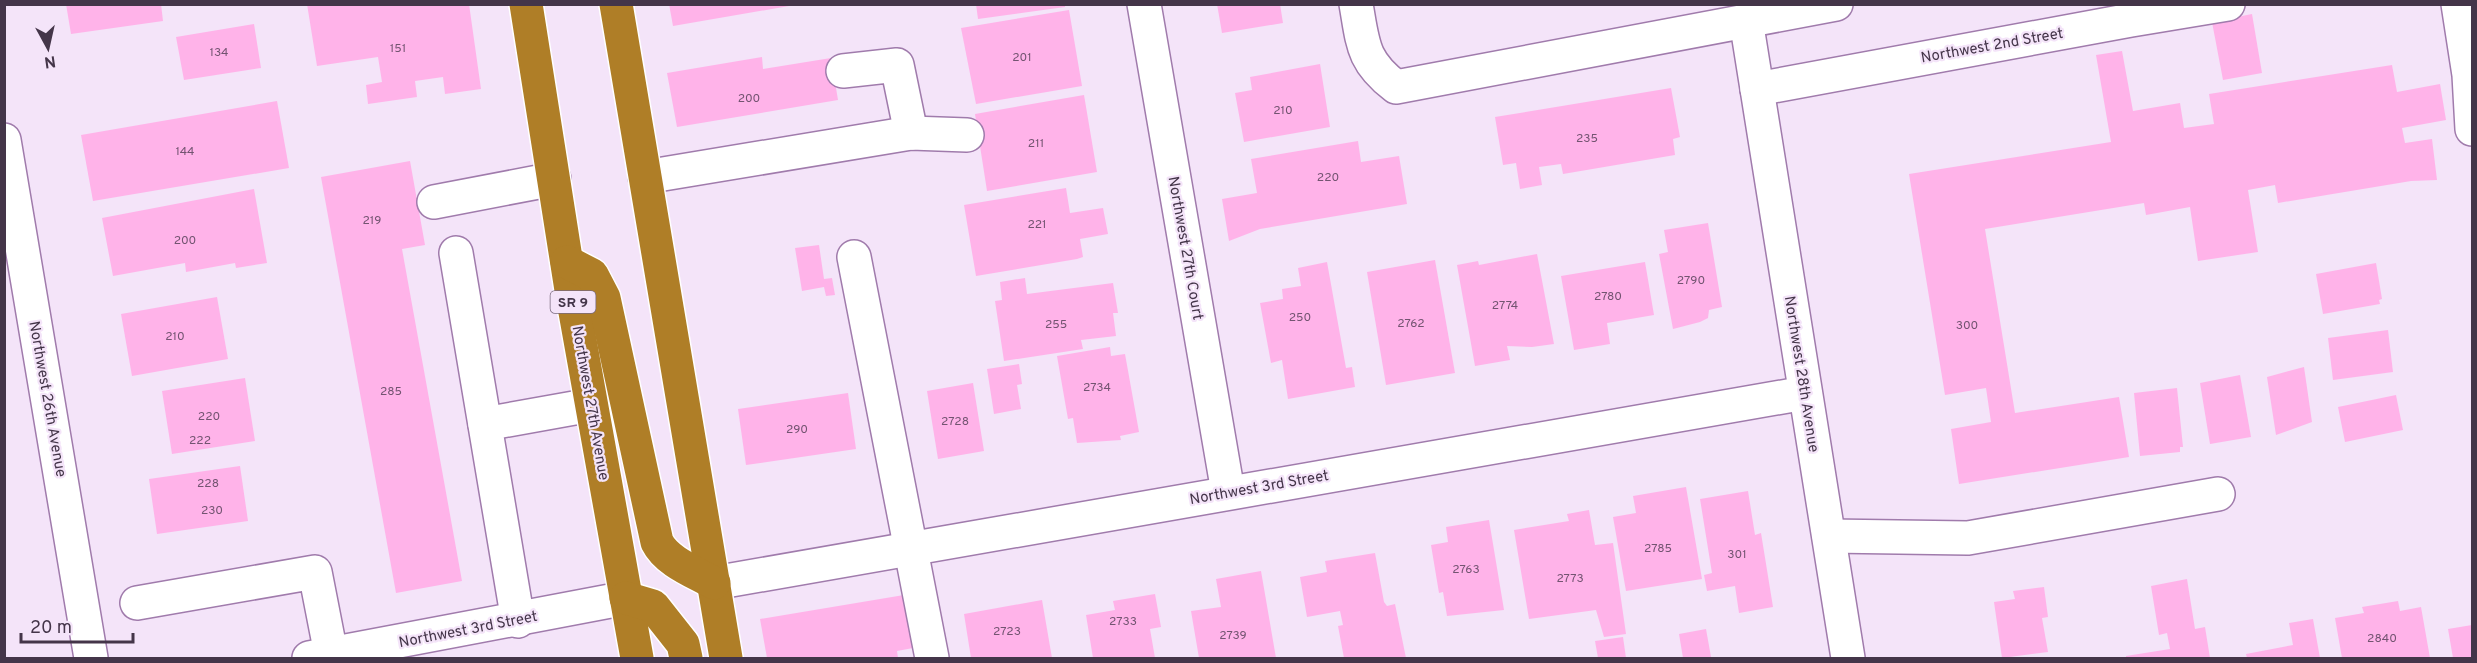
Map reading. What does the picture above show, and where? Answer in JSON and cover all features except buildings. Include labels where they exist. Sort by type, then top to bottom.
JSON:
[{"type":"highway","name":"Northwest 27th Avenue","points":[[526,4],[591,405],[637,658]]},
{"type":"highway","points":[[616,4],[726,658]]},
{"type":"highway","points":[[567,262],[592,275],[604,298],[657,542],[670,558],[714,583]]},
{"type":"highway","points":[[626,598],[653,606],[677,636],[686,658]]},
{"type":"street","name":"Northwest 27th Court","points":[[1144,4],[1228,492]]},
{"type":"street","points":[[1356,4],[1363,43],[1375,71],[1396,87],[1836,4]]},
{"type":"street","points":[[2458,4],[2469,75],[2472,129]]},
{"type":"street","name":"Northwest 2nd Street","points":[[1757,89],[1888,65],[2130,12],[2216,5]]},
{"type":"street","name":"Northwest 28th Avenue","points":[[1746,20],[1848,658]]},
{"type":"street","points":[[843,71],[897,65],[911,133]]},
{"type":"street","points":[[645,177],[911,133],[967,135]]},
{"type":"street","name":"Northwest 26th Avenue","points":[[4,140],[91,658]]},
{"type":"street","points":[[434,202],[554,179]]},
{"type":"street","points":[[456,253],[518,621]]},
{"type":"street","points":[[854,257],[932,658]]},
{"type":"street","name":"Northwest 3rd Street","points":[[714,583],[1805,393]]},
{"type":"street","points":[[485,424],[591,405]]},
{"type":"street","points":[[1829,536],[1968,538],[2218,494]]},
{"type":"street","points":[[137,603],[315,572],[320,656]]},
{"type":"street","name":"Northwest 3rd Street","points":[[320,656],[518,621],[626,598]]}]
